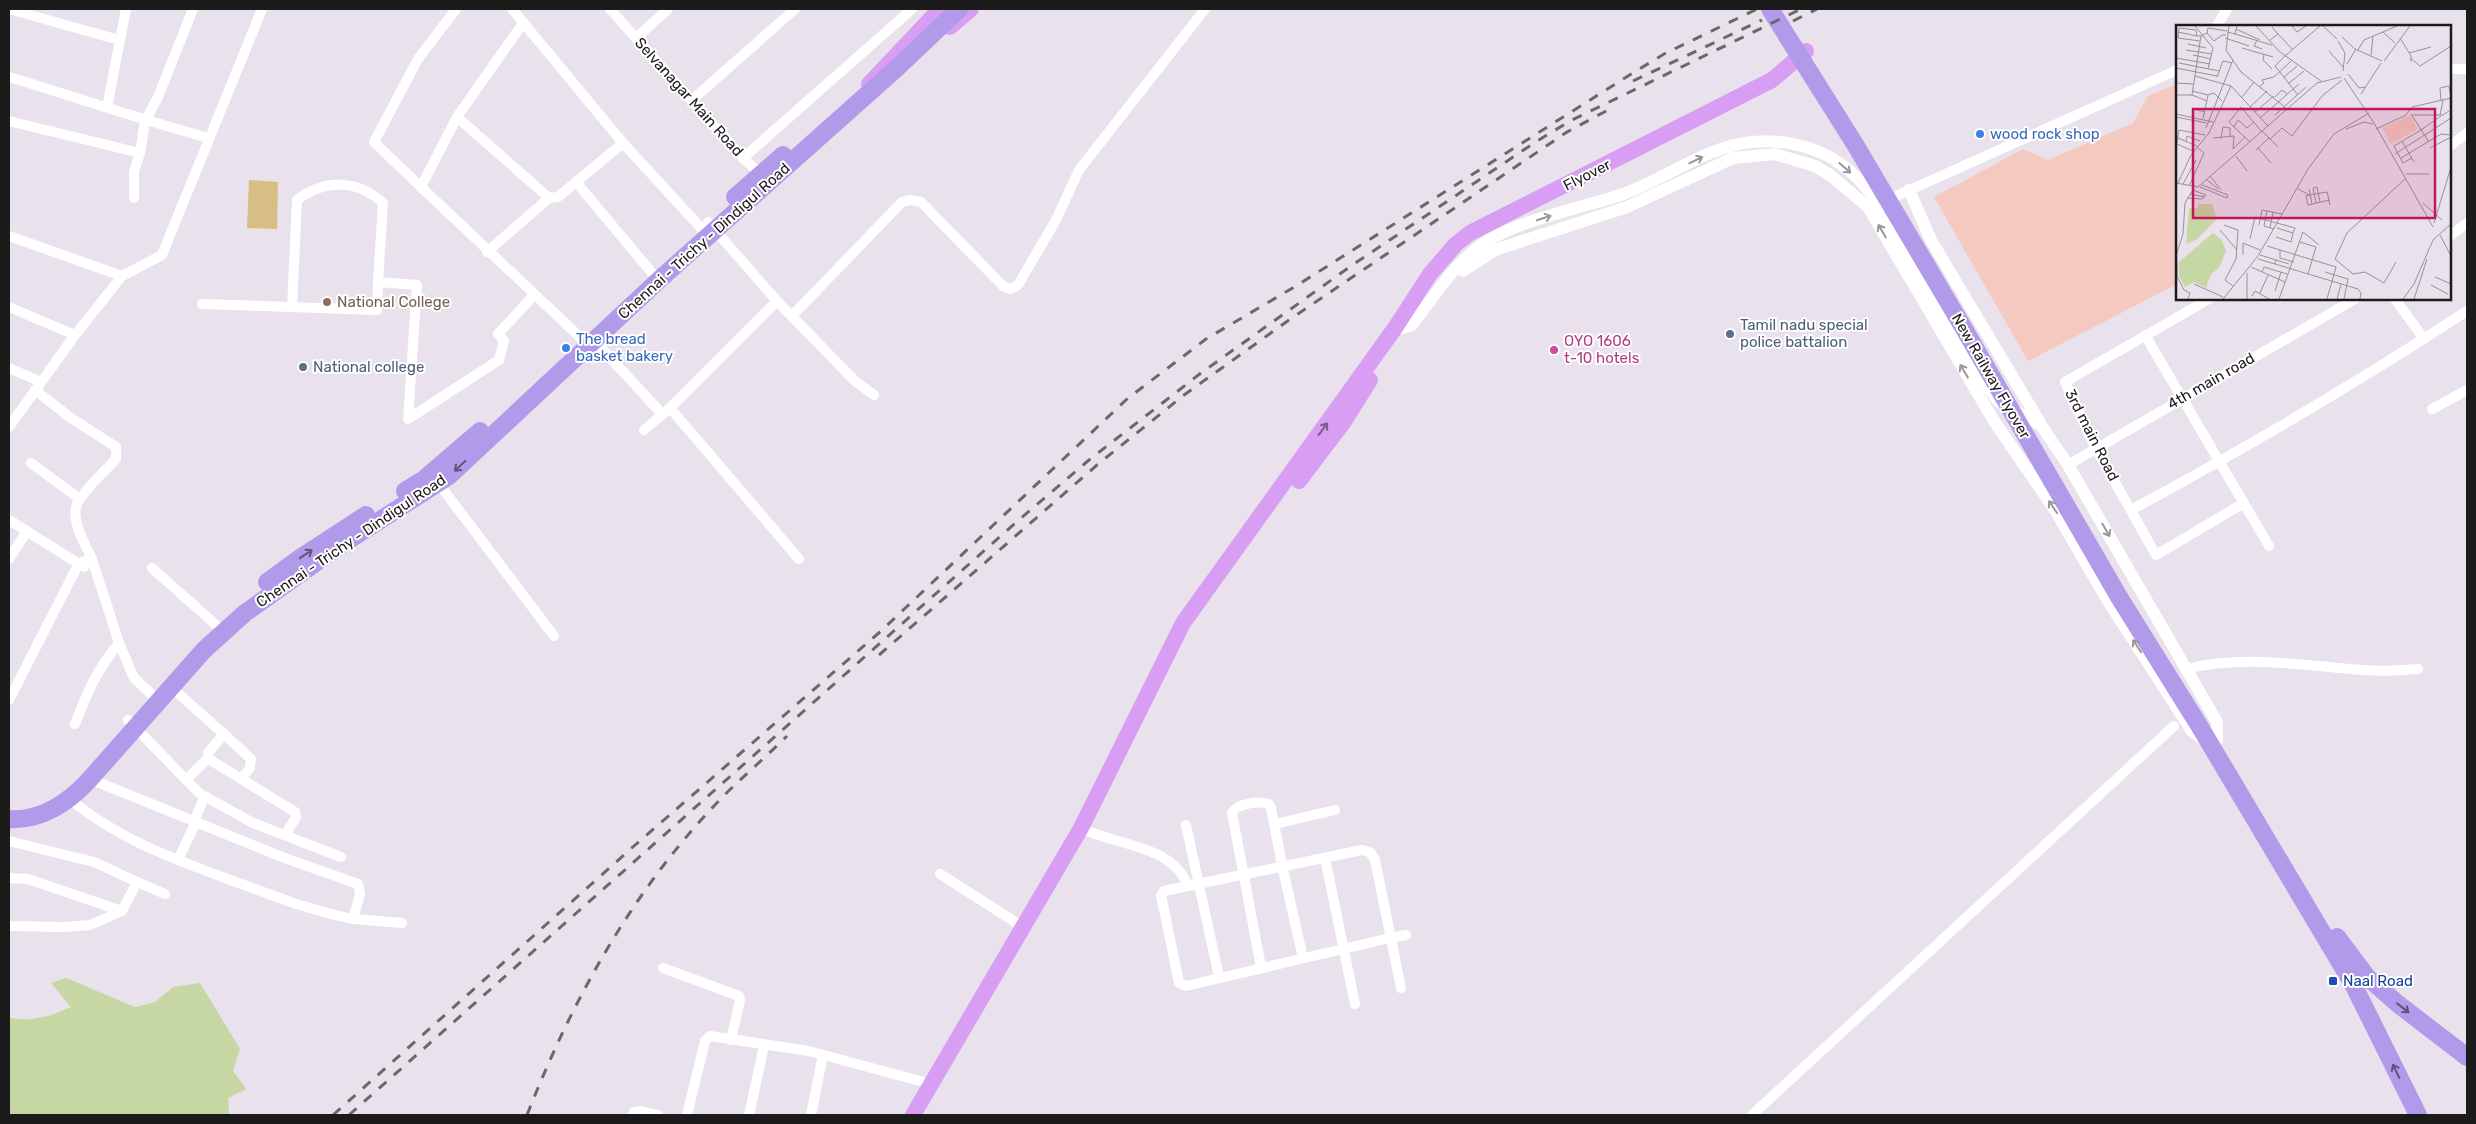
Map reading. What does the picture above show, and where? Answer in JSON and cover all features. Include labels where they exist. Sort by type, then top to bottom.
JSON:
[{"type":"highway","points":[[895,65],[952,9]]},
{"type":"highway","points":[[895,65],[960,9]]},
{"type":"highway","name":"New Railway Flyover","points":[[1770,9],[1838,103],[1859,137],[2214,742]]},
{"type":"highway","name":"New Railway Flyover","points":[[1779,9],[1805,57],[2119,597],[2204,725]]},
{"type":"highway","name":"Chennai - Trichy - Dindigul Road","points":[[588,340],[652,273],[895,65]]},
{"type":"highway","name":"Chennai - Trichy - Dindigul Road","points":[[10,818],[43,814],[69,798],[90,779],[132,723],[150,693],[215,624],[300,558],[378,514],[440,484],[528,395],[708,226]]},
{"type":"highway","name":"Chennai - Trichy - Dindigul Road","points":[[10,818],[44,802],[63,789],[171,687],[204,650],[245,612],[320,559],[423,480],[528,395]]},
{"type":"highway","points":[[2214,742],[2274,828],[2317,907],[2343,947],[2361,981],[2418,1115]]},
{"type":"highway","points":[[2214,742],[2361,981],[2398,1004],[2467,1057]]},
{"type":"main road","points":[[869,88],[940,9]]},
{"type":"main road","points":[[869,88],[902,72],[971,9]]},
{"type":"main road","name":"Flyover","points":[[1084,829],[1183,623],[1447,262],[1474,239],[1717,117],[1775,85],[1805,57]]},
{"type":"main road","points":[[913,1115],[1023,927],[1084,829]]},
{"type":"main road","points":[[920,1115],[1084,829]]},
{"type":"street","points":[[9,9],[119,40]]},
{"type":"street","points":[[107,107],[126,9]]},
{"type":"street","points":[[134,198],[134,172],[140,153],[145,121],[158,97],[193,9]]},
{"type":"street","points":[[9,427],[75,335],[122,276],[162,255],[262,9]]},
{"type":"street","points":[[456,9],[418,59],[374,142],[487,252],[666,411],[799,559]]},
{"type":"street","points":[[512,9],[623,143],[708,226],[777,301],[855,381],[874,396]]},
{"type":"street","name":"Selvanagar Main Road","points":[[610,9],[744,158],[765,178]]},
{"type":"street","points":[[636,38],[668,9]]},
{"type":"street","points":[[692,100],[795,9]]},
{"type":"street","points":[[744,158],[912,9]]},
{"type":"street","points":[[792,316],[902,202],[910,200],[921,202],[1003,286],[1011,288],[1018,285],[1056,220],[1079,170],[1206,9]]},
{"type":"street","points":[[2219,25],[2227,9]]},
{"type":"street","points":[[421,187],[458,117],[523,23]]},
{"type":"street","points":[[2451,69],[2467,69]]},
{"type":"street","points":[[1873,205],[2176,70]]},
{"type":"street","points":[[9,77],[107,107],[145,121],[209,138]]},
{"type":"street","points":[[458,117],[549,198]]},
{"type":"street","points":[[9,121],[140,153]]},
{"type":"street","points":[[2451,145],[2467,133]]},
{"type":"street","points":[[487,252],[549,198],[558,197],[623,143]]},
{"type":"street","points":[[1406,320],[1424,316],[1462,272],[1495,250],[1626,207],[1733,158],[1775,154],[1815,166],[1873,205],[1985,383],[2000,402],[2042,427]]},
{"type":"street","points":[[576,182],[652,273]]},
{"type":"street","points":[[202,304],[377,310],[383,203],[372,193],[354,185],[334,184],[310,190],[297,200],[292,307]]},
{"type":"street","points":[[1873,205],[1994,421],[2055,510],[2108,601],[2192,731],[2214,742],[2217,722],[2068,465],[2042,427],[1931,240],[1909,190]]},
{"type":"street","points":[[2451,235],[2467,223]]},
{"type":"street","points":[[9,236],[122,276]]},
{"type":"street","points":[[378,282],[417,285],[408,419],[499,360],[504,341],[498,334],[534,295]]},
{"type":"street","name":"3rd main Road","points":[[2207,300],[2065,382],[2096,447],[2156,554],[2244,503]]},
{"type":"street","name":"4th main road","points":[[2068,465],[2096,447],[2353,300]]},
{"type":"street","points":[[2396,300],[2424,339]]},
{"type":"street","points":[[644,430],[666,411],[777,301]]},
{"type":"street","points":[[9,308],[75,335]]},
{"type":"street","points":[[2131,510],[2220,462],[2424,339],[2467,310]]},
{"type":"street","points":[[2145,335],[2269,546]]},
{"type":"street","points":[[9,368],[38,386],[71,418],[116,448],[116,460],[80,499],[76,507],[77,523],[92,559],[95,574],[106,597],[119,643],[134,678],[150,693]]},
{"type":"street","points":[[2432,409],[2467,390]]},
{"type":"street","points":[[1994,421],[2004,428],[2040,432],[2042,427]]},
{"type":"street","points":[[31,463],[80,499]]},
{"type":"street","points":[[440,484],[554,636]]},
{"type":"street","points":[[9,520],[95,574]]},
{"type":"street","points":[[9,559],[27,531]]},
{"type":"street","points":[[9,700],[79,563],[92,559]]},
{"type":"street","points":[[152,568],[215,624]]},
{"type":"street","points":[[75,724],[92,680],[100,666],[119,643]]},
{"type":"street","points":[[2186,669],[2207,663],[2233,661],[2285,663],[2366,670],[2418,669]]},
{"type":"street","points":[[171,687],[250,759],[250,768],[242,778]]},
{"type":"street","points":[[132,723],[186,780],[205,796],[253,823],[340,857]]},
{"type":"street","points":[[1752,1115],[2174,726]]},
{"type":"street","points":[[186,780],[208,758],[208,753],[224,734]]},
{"type":"street","points":[[208,758],[295,812],[296,817],[285,835]]},
{"type":"street","points":[[90,779],[358,884],[360,894],[353,919]]},
{"type":"street","points":[[178,860],[205,796]]},
{"type":"street","points":[[69,798],[120,834],[178,860],[325,914],[353,919],[402,923]]},
{"type":"street","points":[[1261,967],[1232,813],[1235,808],[1264,802],[1269,804],[1275,824],[1282,865],[1303,958]]},
{"type":"street","points":[[1275,824],[1335,810]]},
{"type":"street","points":[[1186,825],[1219,977]]},
{"type":"street","points":[[1084,829],[1128,843],[1165,859],[1183,875],[1188,886]]},
{"type":"street","points":[[9,841],[94,862],[165,894]]},
{"type":"street","points":[[1402,988],[1390,938],[1375,860],[1370,852],[1362,850],[1282,865],[1164,891],[1160,901],[1179,983],[1186,986],[1261,967],[1390,938],[1406,936]]},
{"type":"street","points":[[1325,858],[1355,1004]]},
{"type":"street","points":[[940,874],[1023,927]]},
{"type":"street","points":[[9,878],[28,879],[122,911]]},
{"type":"street","points":[[9,926],[90,925],[122,911],[137,882]]},
{"type":"street","points":[[663,968],[738,996],[739,1006],[730,1040]]},
{"type":"street","points":[[687,1115],[707,1038],[714,1036],[824,1055],[931,1084]]},
{"type":"street","points":[[749,1115],[764,1046]]},
{"type":"street","points":[[811,1115],[824,1055]]},
{"type":"street","points":[[633,1115],[634,1112],[640,1111],[658,1115]]},
{"type":"shaded area","points":[[2176,84],[2176,285],[2028,361],[1934,197],[2023,149],[2048,160],[2133,123],[2148,96]]},
{"type":"shaded area","points":[[249,180],[278,182],[277,229],[247,228]]},
{"type":"shaded area","points":[[66,978],[135,1007],[155,1002],[173,987],[200,983],[240,1049],[233,1071],[246,1089],[228,1098],[229,1115],[9,1115],[9,1017],[24,1020],[32,1019],[48,1016],[71,1007],[51,983]]},
{"type":"railway","points":[[333,1115],[634,846],[881,631],[1127,399],[1206,339],[1296,286],[1628,76],[1664,54],[1757,9]]},
{"type":"railway","points":[[349,1115],[1021,518],[1089,460],[1201,373],[1351,266],[1534,143],[1570,121],[1801,9]]},
{"type":"railway","points":[[1793,21],[1817,9]]},
{"type":"railway","points":[[1633,81],[1762,20]]},
{"type":"railway","points":[[879,655],[1097,465],[1184,395],[1289,320],[1567,132],[1608,110]]},
{"type":"railway","points":[[527,1115],[544,1073],[583,992],[605,952],[655,876],[713,807],[787,736]]},
{"type":"place","name":"wood rock shop","points":[[1980,134]]},
{"type":"place","name":"National College","points":[[327,302]]},
{"type":"place","name":"Tamil nadu special police battalion","points":[[1730,334]]},
{"type":"place","name":"The bread basket bakery","points":[[566,348]]},
{"type":"place","name":"OYO 1606 t-10 hotels","points":[[1554,350]]},
{"type":"place","name":"National college","points":[[303,367]]},
{"type":"place","name":"Naal Road","points":[[2333,981]]}]
